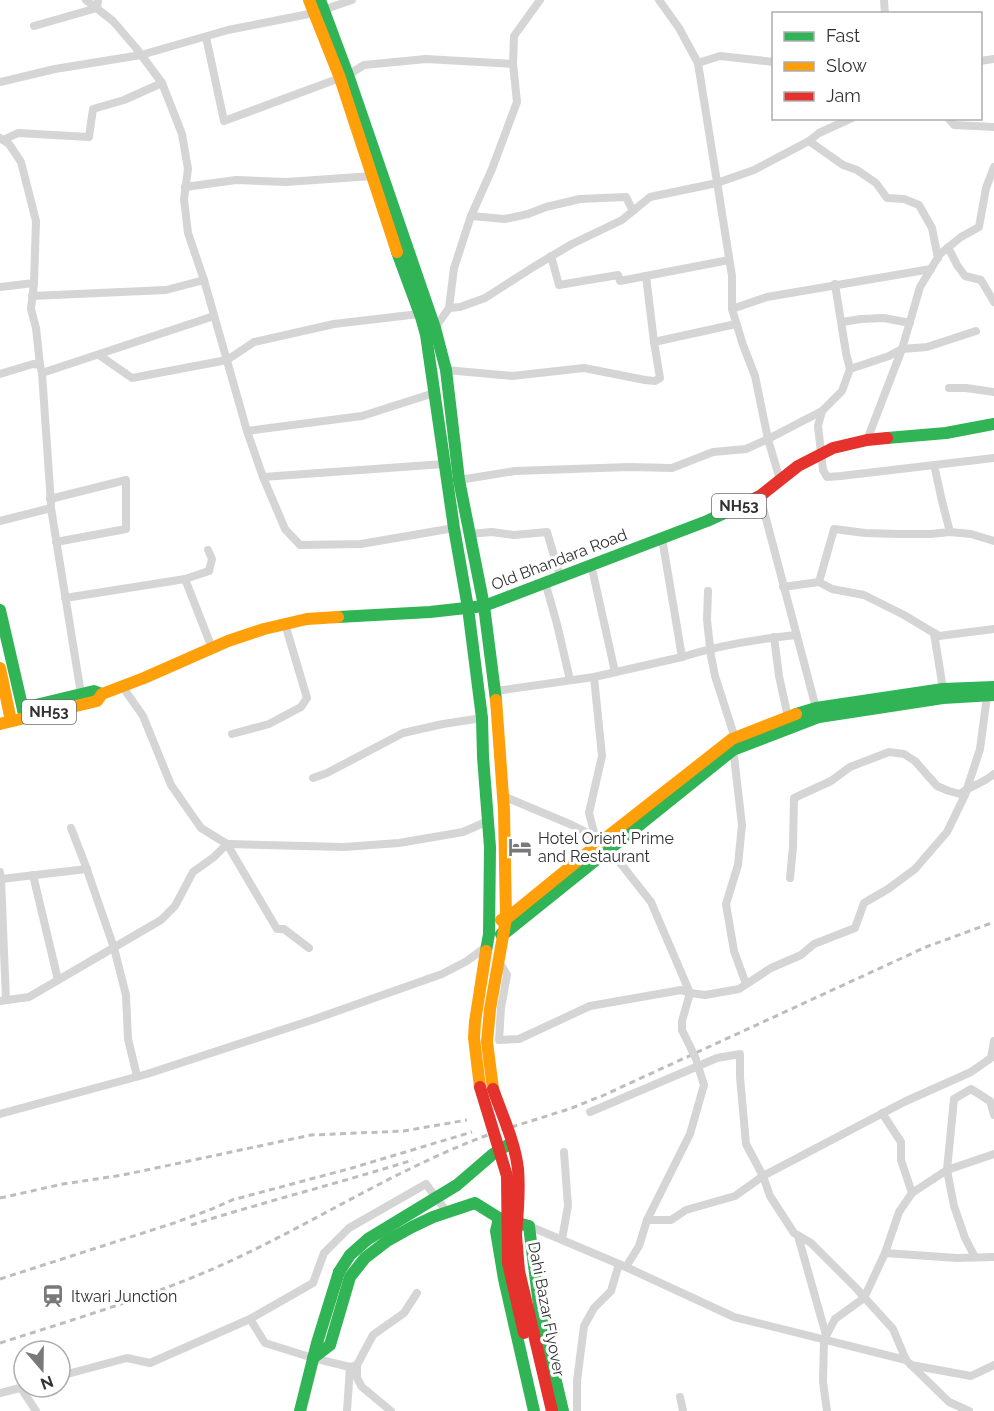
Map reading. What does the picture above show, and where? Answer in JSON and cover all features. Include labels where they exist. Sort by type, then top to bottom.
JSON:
[{"type":"main road","points":[[309,0],[319,8],[431,332]]},
{"type":"main road","points":[[344,77],[400,262],[420,314],[431,332]]},
{"type":"main road","name":"Dahi Bazar Flyover","points":[[431,332],[446,370],[459,480],[484,606],[495,692],[503,795],[506,919],[490,1009],[487,1042],[493,1089],[518,1167],[516,1235],[519,1271],[552,1411]]},
{"type":"main road","name":"Dahi Bazar Flyover","points":[[431,332],[434,393],[468,608],[482,718],[490,847],[488,934],[474,1022],[474,1038],[480,1087],[507,1176],[508,1263],[542,1411]]},
{"type":"main road","name":"Old Bhandara Road","points":[[122,686],[212,648],[264,629],[285,624],[308,619],[430,612],[484,606],[707,521],[760,496],[798,466],[833,448],[867,440],[946,433],[994,424]]},
{"type":"main road","points":[[0,610],[24,713]]},
{"type":"main road","points":[[0,668],[5,717]]},
{"type":"main road","name":"NH53","points":[[5,717],[24,713],[60,698],[82,699],[94,690],[102,694],[122,686]]},
{"type":"main road","points":[[488,934],[732,745],[817,712],[943,693],[992,693]]},
{"type":"main road","points":[[488,934],[505,933],[601,845]]},
{"type":"main road","points":[[300,1411],[316,1343],[339,1272],[350,1255],[368,1239],[457,1185],[499,1150],[511,1143]]},
{"type":"main road","points":[[313,1358],[330,1345],[350,1277],[365,1258],[387,1241],[412,1227],[476,1203],[499,1218],[529,1226],[540,1313],[563,1411]]},
{"type":"main road","points":[[499,1218],[496,1231],[504,1279],[534,1411]]},
{"type":"street","points":[[86,0],[97,4],[113,21],[162,83],[182,134],[188,169],[184,199],[188,233],[204,280],[247,431],[285,530],[300,545],[361,544],[454,528]]},
{"type":"street","points":[[0,82],[55,69],[141,55],[228,30],[352,0]]},
{"type":"street","points":[[431,332],[449,308],[454,268],[471,216],[492,169],[517,102],[513,64],[514,36],[540,0]]},
{"type":"street","points":[[659,0],[679,28],[698,63],[732,276],[732,309],[755,376],[768,439],[780,480]]},
{"type":"street","points":[[34,26],[97,4]]},
{"type":"street","points":[[206,37],[224,121],[344,77],[364,65],[426,59],[513,64]]},
{"type":"street","points":[[698,63],[720,56],[772,63]]},
{"type":"street","points":[[82,699],[50,504],[41,369],[36,328],[31,309],[36,221],[21,162],[15,151],[2,139],[18,134],[89,137],[93,109],[124,100],[162,83]]},
{"type":"street","points":[[449,308],[460,307],[485,298],[572,244],[622,220],[650,197],[717,183],[754,170],[809,141],[819,133],[848,120]]},
{"type":"street","points":[[950,120],[954,124],[994,127]]},
{"type":"street","points":[[809,141],[843,165],[857,170],[876,183],[887,198],[904,199],[919,205],[932,228],[938,258]]},
{"type":"street","points":[[867,440],[902,349],[920,287],[940,254],[961,237],[979,227],[986,188],[994,167]]},
{"type":"street","points":[[185,186],[236,180],[286,182],[373,176]]},
{"type":"street","points":[[471,216],[505,219],[580,199],[626,197],[633,211]]},
{"type":"street","points":[[948,247],[965,276],[981,280],[994,302]]},
{"type":"street","points":[[551,256],[559,285],[618,275],[620,280],[729,260]]},
{"type":"street","points":[[732,309],[767,297],[931,269]]},
{"type":"street","points":[[446,370],[512,376],[584,368],[655,381],[660,378],[646,276]]},
{"type":"street","points":[[32,296],[166,290],[204,280]]},
{"type":"street","points":[[0,287],[34,283]]},
{"type":"street","points":[[459,480],[515,471],[629,467],[672,468],[713,452],[746,448],[822,411],[842,391],[850,369],[835,284]]},
{"type":"street","points":[[99,355],[132,378],[227,360],[254,342],[334,324],[420,314]]},
{"type":"street","points":[[0,374],[33,364],[41,369],[99,355],[214,316]]},
{"type":"street","points":[[842,322],[885,318],[910,323]]},
{"type":"street","points":[[654,342],[736,324]]},
{"type":"street","points":[[850,369],[889,356],[902,349],[927,346],[976,331]]},
{"type":"street","points":[[949,388],[994,392]]},
{"type":"street","points":[[247,431],[362,416],[434,393]]},
{"type":"street","points":[[822,411],[818,426],[823,470],[827,477],[994,458]]},
{"type":"street","points":[[263,477],[444,464]]},
{"type":"street","points":[[934,465],[950,532]]},
{"type":"street","points":[[0,521],[126,480],[126,529],[56,542]]},
{"type":"street","points":[[760,496],[817,712]]},
{"type":"street","points":[[819,582],[834,529],[899,534],[950,532],[971,534],[994,541]]},
{"type":"street","points":[[469,534],[492,532],[514,536],[547,532],[560,576]]},
{"type":"street","points":[[662,538],[682,657]]},
{"type":"street","points":[[65,598],[185,579],[209,571],[212,559],[208,550]]},
{"type":"street","points":[[591,564],[615,672]]},
{"type":"street","points":[[185,579],[212,648]]},
{"type":"street","points":[[545,582],[570,680]]},
{"type":"street","points":[[783,587],[819,582],[832,589],[864,595],[939,636],[994,629]]},
{"type":"street","points":[[708,591],[707,621],[710,649],[715,676],[733,732],[732,745],[742,825],[738,865],[726,904],[734,951],[746,984]]},
{"type":"street","points":[[232,734],[269,724],[301,707],[307,698],[285,624]]},
{"type":"street","points":[[934,633],[943,693]]},
{"type":"street","points":[[495,692],[594,677],[710,649],[754,640],[796,635]]},
{"type":"street","points":[[774,637],[779,676],[790,722]]},
{"type":"street","points":[[577,1411],[577,1381],[585,1326],[594,1308],[611,1291],[622,1265],[639,1246],[647,1220],[690,1134],[704,1085],[682,1030],[682,1021],[690,993],[651,902],[601,845],[589,813],[602,756],[594,677]]},
{"type":"street","points":[[122,686],[143,716],[171,785],[201,828],[227,844],[276,929],[284,929],[309,948]]},
{"type":"street","points":[[499,961],[507,975],[501,1008],[499,1040],[519,1039],[590,1006],[681,990],[705,994],[740,989],[771,968],[801,955],[814,944],[855,928],[864,903],[915,869],[948,832],[967,789],[980,749],[992,693]]},
{"type":"street","points":[[313,778],[403,734],[443,724],[482,718]]},
{"type":"street","points":[[790,878],[794,798],[831,781],[850,767],[889,752],[904,754],[915,761],[937,786],[960,794],[985,782],[994,774]]},
{"type":"street","points":[[503,795],[601,845]]},
{"type":"street","points":[[87,869],[33,876],[0,876],[3,1001],[28,997],[161,920],[176,906],[193,872],[227,844],[344,847],[399,843],[463,832],[488,821]]},
{"type":"street","points":[[70,828],[87,869],[114,948],[126,995],[128,1039],[137,1076]]},
{"type":"street","points":[[33,876],[58,980]]},
{"type":"street","points":[[0,1114],[137,1076],[312,1020],[442,975],[467,961],[488,934]]},
{"type":"street","points":[[647,1220],[671,1220],[686,1210],[735,1196],[763,1176],[882,1113],[971,1072],[991,1059],[994,1041]]},
{"type":"street","points":[[590,1112],[697,1063],[740,1054],[746,1144],[763,1176],[770,1196],[794,1233],[811,1243],[893,1329],[909,1362],[950,1402],[969,1411]]},
{"type":"street","points":[[975,1257],[965,1238],[954,1206],[947,1170],[954,1099],[971,1089],[990,1101],[994,1115]]},
{"type":"street","points":[[882,1113],[901,1142],[901,1160],[912,1193]]},
{"type":"street","points":[[562,1239],[568,1206],[564,1152]]},
{"type":"street","points":[[825,1338],[835,1320],[864,1298],[885,1253],[899,1212],[912,1193],[947,1170],[994,1154]]},
{"type":"street","points":[[72,1373],[127,1358],[150,1363],[250,1319],[314,1283],[324,1253],[349,1228],[426,1184],[447,1212]]},
{"type":"street","points":[[529,1226],[622,1265],[735,1317],[971,1376],[994,1365]]},
{"type":"street","points":[[798,1236],[825,1338],[823,1382],[827,1411]]},
{"type":"street","points":[[885,1253],[957,1258],[994,1257]]},
{"type":"street","points":[[347,1411],[353,1366],[373,1335],[404,1313],[417,1293]]},
{"type":"street","points":[[250,1319],[265,1343],[313,1358],[353,1366]]},
{"type":"street","points":[[353,1366],[362,1387],[391,1411]]},
{"type":"street","points":[[680,1397],[683,1411]]},
{"type":"railway","points":[[0,1343],[136,1299],[215,1268],[460,1146],[602,1096],[926,947],[994,922]]},
{"type":"railway","points":[[0,1198],[63,1184],[123,1175],[311,1135],[404,1131],[467,1120]]},
{"type":"railway","points":[[0,1279],[174,1223],[232,1200],[352,1168],[472,1132]]},
{"type":"railway","points":[[191,1225],[413,1160]]},
{"type":"traffic: fast","points":[[320,0],[435,328],[446,370],[459,480],[484,606],[496,700]]},
{"type":"traffic: fast","points":[[397,252],[426,335],[468,608],[482,718],[490,847],[489,934],[486,951]]},
{"type":"traffic: fast","points":[[887,438],[946,433],[994,424]]},
{"type":"traffic: fast","points":[[338,617],[430,612],[484,606],[729,511]]},
{"type":"traffic: fast","points":[[0,610],[24,714]]},
{"type":"traffic: fast","points":[[796,714],[816,708],[943,689],[994,687]]},
{"type":"traffic: fast","points":[[23,708],[94,691],[102,694]]},
{"type":"traffic: fast","points":[[501,934],[733,750],[819,717],[943,698],[994,695]]},
{"type":"traffic: fast","points":[[339,1272],[350,1255],[368,1239],[457,1185],[493,1154],[511,1143]]},
{"type":"traffic: fast","points":[[313,1358],[330,1345],[350,1277],[365,1258],[387,1241],[412,1227],[433,1217],[475,1203],[499,1218],[529,1226],[540,1313],[563,1411]]},
{"type":"traffic: fast","points":[[499,1218],[496,1231],[504,1279],[534,1411]]},
{"type":"traffic: fast","points":[[300,1411],[317,1343],[339,1272]]},
{"type":"traffic: slow","points":[[309,0],[340,78],[397,252]]},
{"type":"traffic: slow","points":[[0,724],[97,701],[102,694],[228,641],[264,629],[307,619],[338,617]]},
{"type":"traffic: slow","points":[[0,668],[11,721]]},
{"type":"traffic: slow","points":[[493,1089],[487,1042],[490,1009],[506,919],[504,810],[496,700]]},
{"type":"traffic: slow","points":[[501,920],[506,919],[732,739],[796,714]]},
{"type":"traffic: slow","points":[[480,1087],[474,1038],[486,951]]},
{"type":"traffic: jam","points":[[729,511],[760,496],[798,466],[833,448],[887,438]]},
{"type":"traffic: jam","points":[[480,1087],[507,1176],[508,1263],[524,1333]]},
{"type":"traffic: jam","points":[[493,1089],[511,1139],[519,1177],[516,1235]]},
{"type":"traffic: jam","points":[[516,1235],[519,1271],[552,1411]]},
{"type":"place","name":"Hotel Orient Prime and Restaurant","points":[[520,847]]},
{"type":"place","name":"Itwari Junction","points":[[53,1296]]}]
